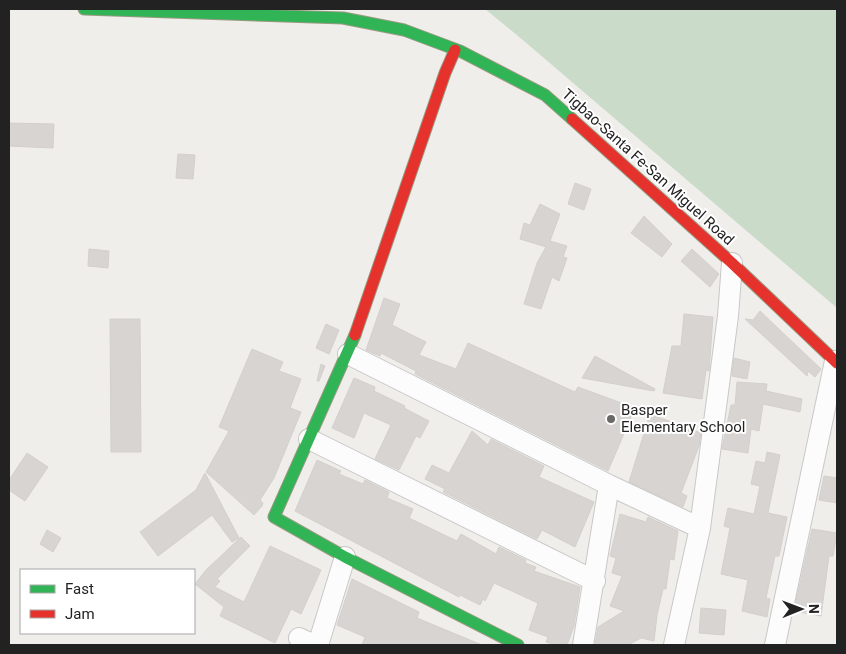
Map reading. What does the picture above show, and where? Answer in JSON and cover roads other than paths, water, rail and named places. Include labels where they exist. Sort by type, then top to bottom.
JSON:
[{"type":"main road","name":"Tigbao-Santa Fe-San Miguel Road","points":[[84,9],[344,18],[404,30],[455,50],[545,95],[732,263],[836,362]]},
{"type":"main road","points":[[455,50],[445,73],[348,354],[274,517],[345,558],[518,645]]},
{"type":"street","points":[[674,645],[700,528],[728,316],[732,263]]},
{"type":"street","points":[[348,354],[609,485],[700,528]]},
{"type":"street","points":[[775,645],[836,362]]},
{"type":"street","points":[[309,439],[594,582]]},
{"type":"street","points":[[583,645],[609,485]]},
{"type":"street","points":[[311,643],[345,558]]},
{"type":"place","name":"Basper Elementary School","points":[[611,419]]}]
